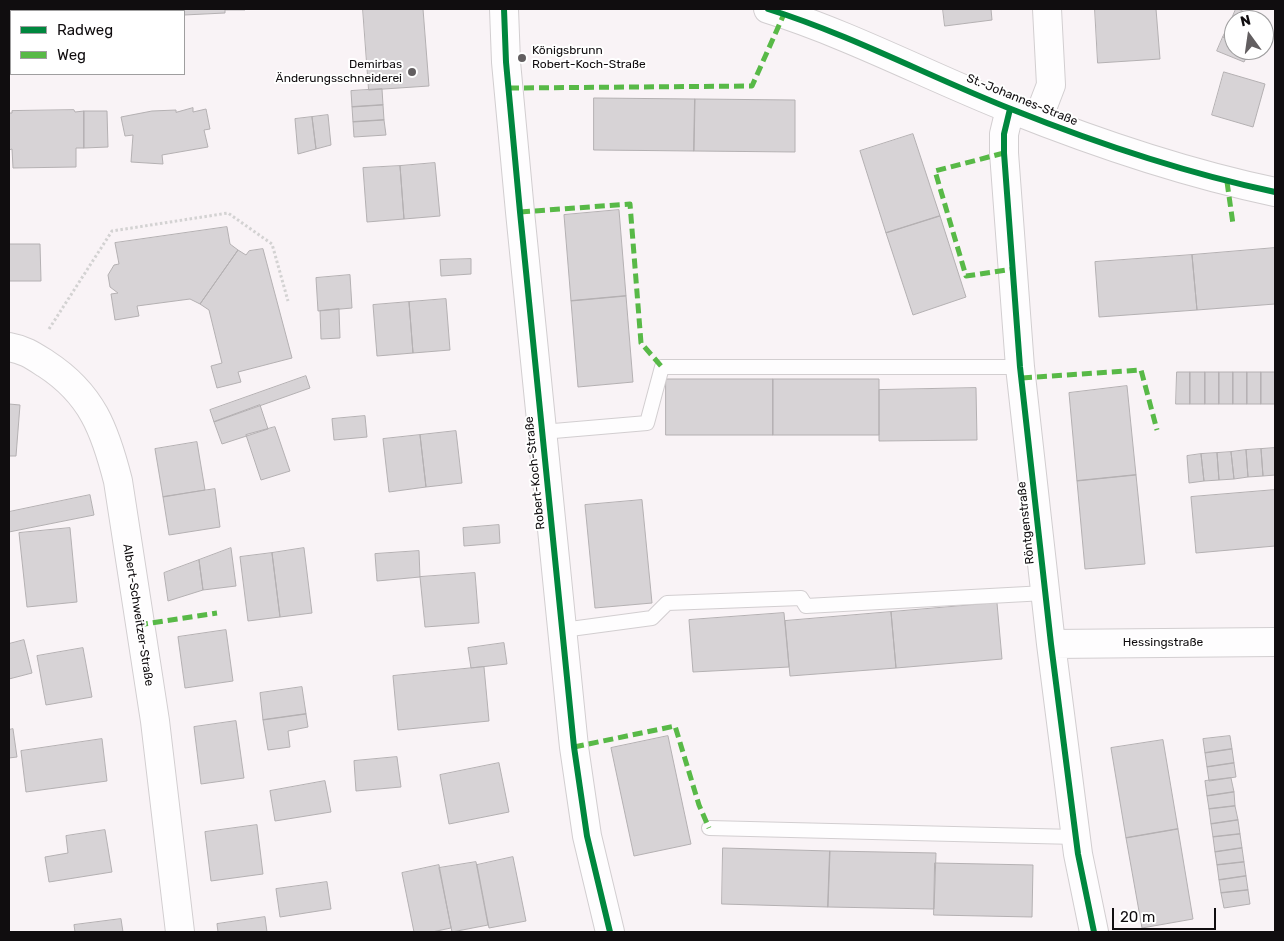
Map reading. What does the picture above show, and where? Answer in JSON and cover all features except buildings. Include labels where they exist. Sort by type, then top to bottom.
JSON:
[{"type":"street","name":"Robert-Koch-Straße","points":[[504,9],[509,88],[574,747],[582,806],[610,932]]},
{"type":"street","name":"St.-Johannes-Straße","points":[[768,9],[1010,109],[1154,160],[1227,182],[1275,192]]},
{"type":"street","points":[[1038,119],[1051,85],[1047,9]]},
{"type":"street","name":"Röntgenstraße","points":[[1010,109],[1004,134],[1004,153],[1020,367],[1051,644],[1076,837],[1094,932]]},
{"type":"street","name":"Albert-Schweitzer-Straße","points":[[20,351],[67,378],[90,406],[103,429],[118,481],[155,721],[180,932]]},
{"type":"street","name":"Hessingstraße","points":[[1051,644],[1275,642]]},
{"type":"lane","points":[[542,432],[647,423],[662,367],[1020,367]]},
{"type":"lane","points":[[563,630],[652,618],[667,603],[801,598],[806,606],[1046,593]]},
{"type":"lane","points":[[709,828],[1076,837]]},
{"type":"path","points":[[20,351],[112,231],[228,213],[272,244],[288,301]]},
{"type":"marked path","points":[[509,88],[752,86],[784,14]]},
{"type":"marked path","points":[[1004,153],[935,171],[966,276],[1014,269]]},
{"type":"marked path","points":[[1227,182],[1233,224]]},
{"type":"marked path","points":[[520,212],[630,204],[641,343],[662,367]]},
{"type":"marked path","points":[[1022,378],[1141,370],[1157,430]]},
{"type":"marked path","points":[[138,625],[217,613]]},
{"type":"marked path","points":[[574,747],[675,726],[699,805],[709,828]]},
{"type":"cycle path","points":[[504,9],[506,62],[520,212],[574,747],[587,836],[610,932]]},
{"type":"cycle path","points":[[768,9],[830,31],[981,97],[1075,134],[1208,176],[1275,192]]},
{"type":"cycle path","points":[[1010,109],[1004,134],[1004,153],[1020,367],[1051,644],[1078,854],[1094,932]]},
{"type":"place","name":"Königsbrunn Robert-Koch-Straße","points":[[522,58]]},
{"type":"place","name":"Demirbas Änderungsschneiderei","points":[[412,72]]}]
